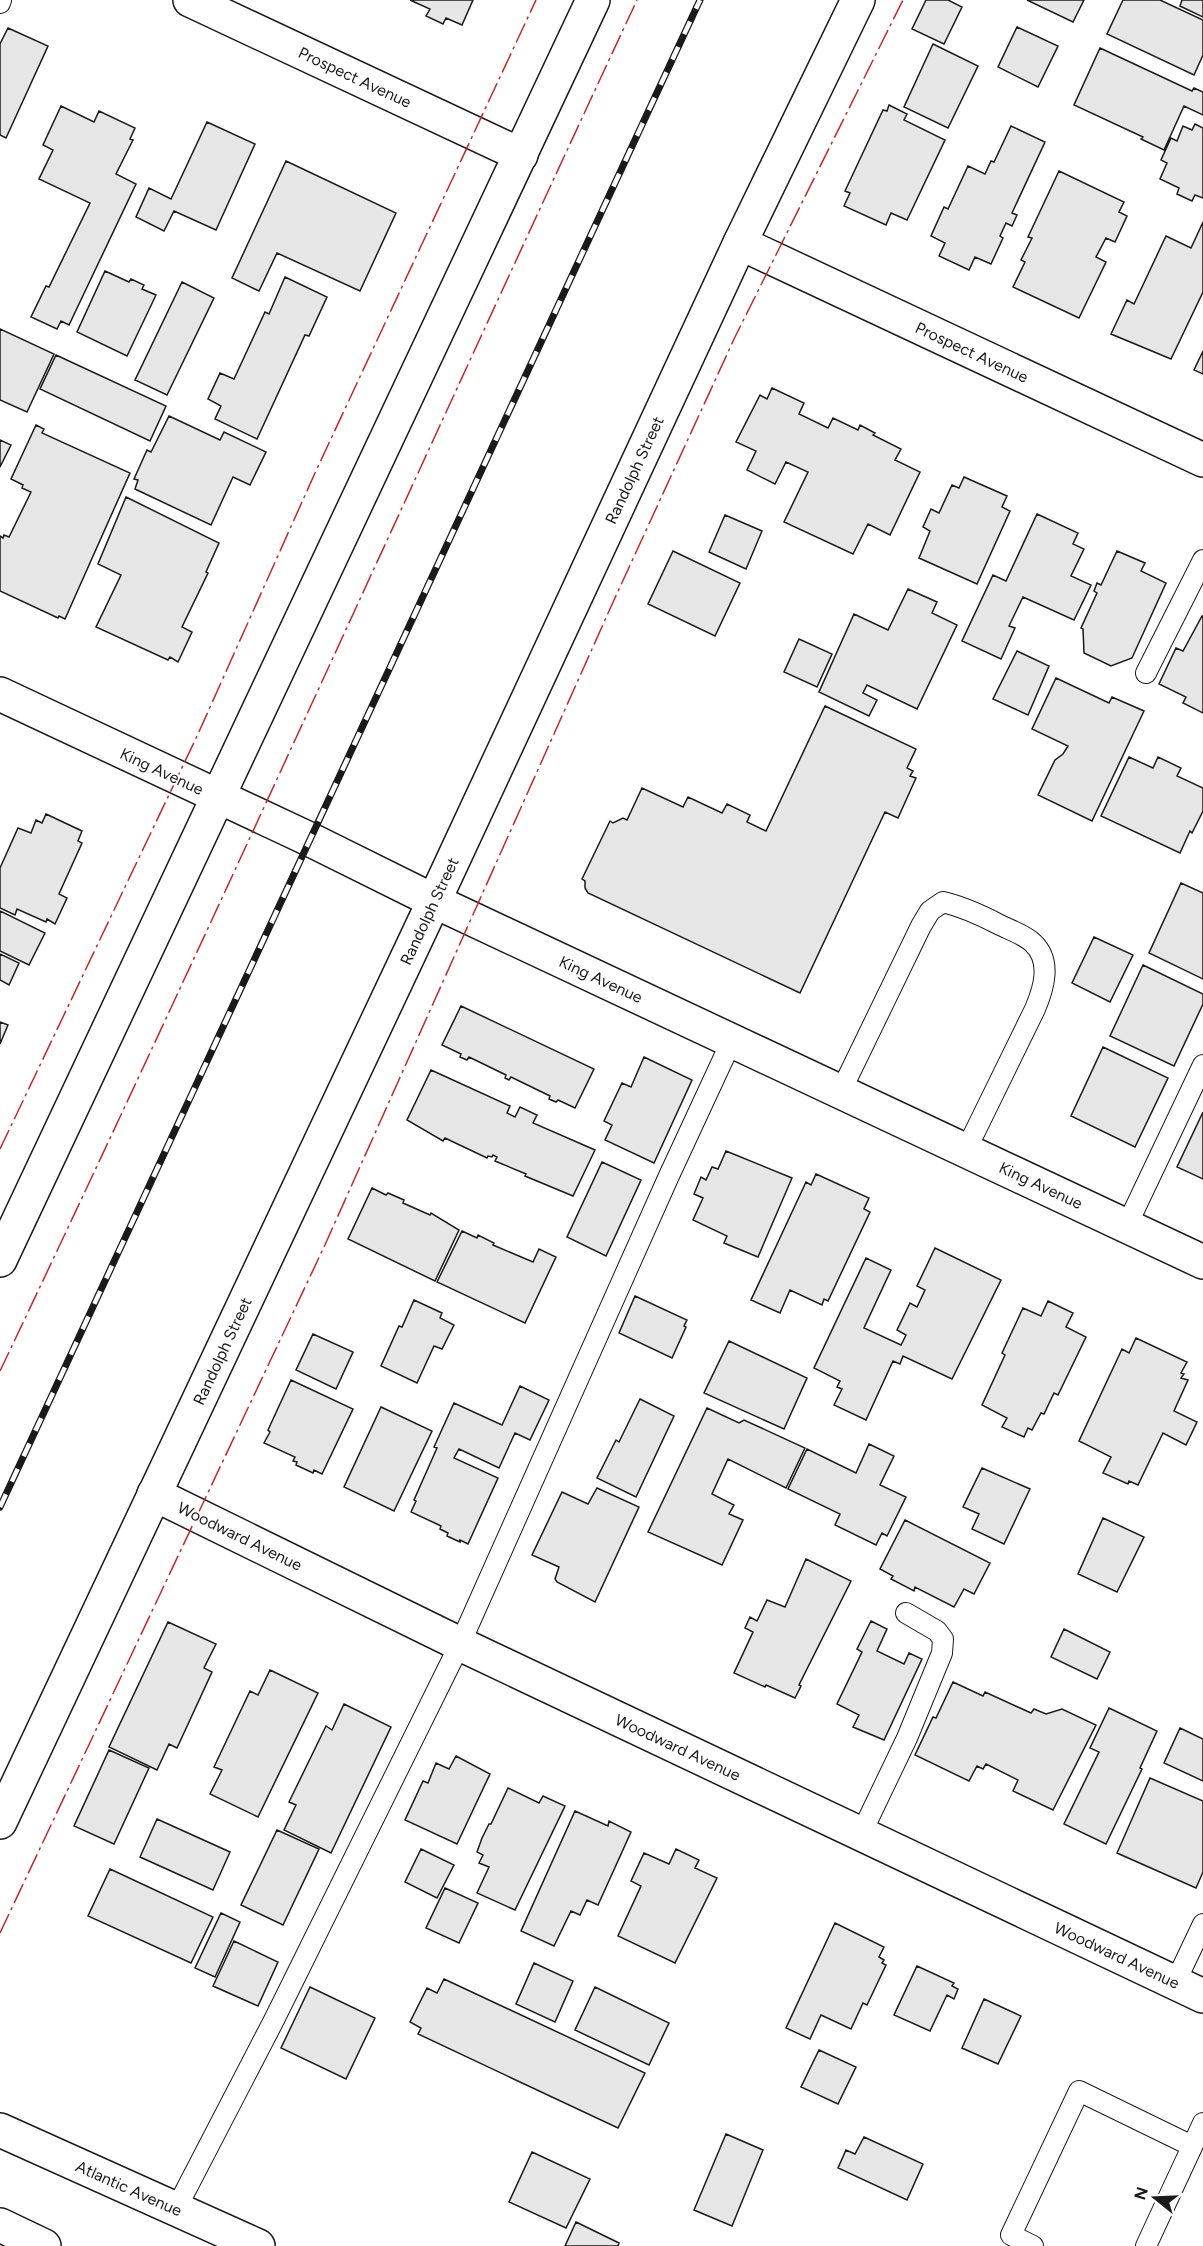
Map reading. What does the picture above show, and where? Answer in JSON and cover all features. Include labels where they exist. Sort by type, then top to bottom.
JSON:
[{"type":"street","name":"Prospect Avenue","points":[[190,0],[521,155]]},
{"type":"street","points":[[0,1260],[593,0]]},
{"type":"street","name":"Randolph Street","points":[[0,1822],[434,901],[740,243],[858,0]]},
{"type":"street","name":"Prospect Avenue","points":[[740,243],[1203,460]]},
{"type":"street","name":"King Avenue","points":[[0,694],[434,901],[1203,1262]]},
{"type":"street","name":"Woodward Avenue","points":[[154,1494],[460,1644],[1189,1989]]},
{"type":"street","name":"Atlantic Avenue","points":[[0,2130],[258,2246]]},
{"type":"street","points":[[0,2225],[44,2246]]},
{"type":"lane","points":[[1146,673],[1203,560]]},
{"type":"lane","points":[[841,1091],[905,955],[930,911],[943,902],[964,906],[1032,942],[1042,956],[1045,971],[1044,988],[1035,1009],[966,1150]]},
{"type":"lane","points":[[176,2209],[274,2020],[460,1644],[732,1040]]},
{"type":"lane","points":[[1127,1225],[1203,1065]]},
{"type":"lane","points":[[861,1834],[907,1738],[942,1653],[943,1640],[937,1631],[906,1613]]},
{"type":"lane","points":[[1189,1989],[1203,1924]]},
{"type":"lane","points":[[1033,2246],[1011,2235],[1079,2091],[1192,2146]]},
{"type":"lane","points":[[1146,2246],[1203,2123]]},
{"type":"building","points":[[410,0],[473,0],[462,25],[446,18],[443,24],[426,16],[430,9]]},
{"type":"building","points":[[926,0],[948,0],[962,7],[944,44],[912,29]]},
{"type":"building","points":[[1027,0],[1084,0],[1073,22]]},
{"type":"building","points":[[1123,0],[1160,0],[1203,20],[1203,55],[1194,75],[1107,34]]},
{"type":"building","points":[[1182,0],[1203,0],[1203,17],[1180,6]]},
{"type":"building","points":[[1017,27],[1058,46],[1038,87],[998,67]]},
{"type":"building","points":[[8,28],[48,46],[6,138],[0,135],[0,44]]},
{"type":"building","points":[[933,44],[978,66],[948,128],[904,107]]},
{"type":"building","points":[[1100,48],[1192,91],[1194,88],[1203,92],[1203,115],[1184,106],[1164,150],[1141,139],[1143,137],[1074,105]]},
{"type":"building","points":[[889,105],[907,114],[904,120],[945,140],[907,220],[891,213],[886,225],[844,206],[850,193],[845,191],[883,110],[887,111]]},
{"type":"building","points":[[61,106],[94,122],[99,111],[135,128],[130,139],[133,140],[116,174],[136,184],[69,325],[61,321],[57,329],[31,317],[46,286],[49,287],[90,203],[39,179],[53,150],[43,145]]},
{"type":"building","points":[[207,122],[255,144],[216,230],[174,211],[164,231],[136,217],[149,188],[171,199]]},
{"type":"building","points":[[1195,124],[1203,128],[1203,198],[1195,195],[1192,201],[1177,194],[1179,188],[1160,179],[1167,163],[1161,160],[1171,138],[1177,141],[1183,126],[1192,130]]},
{"type":"building","points":[[1011,126],[1045,142],[1012,213],[1017,215],[1012,226],[1006,223],[1000,236],[1003,238],[991,264],[975,257],[969,270],[939,256],[945,243],[931,236],[944,207],[948,209],[968,166],[985,174],[991,161],[994,162]]},
{"type":"building","points":[[286,161],[396,213],[360,291],[277,253],[259,291],[232,278]]},
{"type":"building","points":[[1059,171],[1124,202],[1119,212],[1127,216],[1115,242],[1106,238],[1096,257],[1106,262],[1079,318],[1013,287],[1025,262],[1021,260],[1032,238],[1028,237]]},
{"type":"building","points":[[1203,222],[1203,292],[1171,359],[1111,334],[1127,300],[1134,304],[1166,236],[1191,248]]},
{"type":"building","points":[[105,271],[129,282],[131,279],[144,285],[142,289],[156,295],[127,356],[77,332]]},
{"type":"building","points":[[285,277],[327,297],[309,336],[305,335],[257,439],[215,419],[221,406],[208,399],[220,373],[234,379],[265,312],[269,314]]},
{"type":"building","points":[[182,282],[214,298],[167,395],[135,380]]},
{"type":"building","points":[[0,329],[54,354],[27,412],[0,400]]},
{"type":"building","points":[[1203,351],[1203,374],[1194,370]]},
{"type":"building","points":[[56,355],[166,406],[150,441],[40,389]]},
{"type":"building","points":[[772,388],[804,403],[799,414],[828,428],[833,418],[858,430],[860,425],[875,433],[873,435],[901,449],[895,460],[920,472],[890,535],[868,524],[853,554],[784,522],[808,472],[786,462],[775,484],[747,470],[756,451],[736,442],[760,395],[767,399]]},
{"type":"building","points":[[169,416],[220,440],[224,432],[266,452],[250,485],[233,477],[211,525],[135,489],[138,480],[134,479],[147,450],[151,452]]},
{"type":"building","points":[[36,425],[44,429],[42,433],[130,473],[65,619],[59,616],[58,618],[0,591],[0,536],[9,537],[31,492],[11,479]]},
{"type":"building","points":[[0,440],[11,445],[0,467]]},
{"type":"building","points":[[964,477],[1007,496],[1002,507],[1010,511],[977,584],[919,558],[930,531],[923,527],[931,509],[939,513],[952,485],[959,488]]},
{"type":"building","points":[[126,497],[219,543],[206,572],[208,573],[182,627],[192,632],[178,662],[170,657],[168,660],[96,627],[121,575],[98,564]]},
{"type":"building","points":[[1037,514],[1078,533],[1073,544],[1084,549],[1071,576],[1091,585],[1074,620],[1023,597],[1009,626],[1015,628],[1001,659],[962,641],[993,575],[1006,581]]},
{"type":"building","points":[[725,515],[762,531],[746,569],[709,552]]},
{"type":"building","points":[[673,551],[740,583],[715,636],[648,604]]},
{"type":"building","points":[[1117,551],[1145,563],[1141,571],[1166,583],[1132,658],[1111,666],[1084,653],[1083,629],[1081,628],[1097,593],[1094,591],[1097,583],[1101,585]]},
{"type":"building","points":[[908,589],[937,602],[932,613],[957,625],[917,709],[867,685],[863,693],[877,700],[869,716],[819,692],[854,614],[888,630]]},
{"type":"building","points":[[1202,616],[1203,713],[1183,703],[1186,697],[1159,684],[1176,648],[1183,651]]},
{"type":"building","points":[[799,639],[832,654],[817,687],[784,672]]},
{"type":"building","points":[[1017,651],[1049,666],[1028,715],[993,699]]},
{"type":"building","points":[[1056,678],[1109,703],[1112,697],[1144,711],[1092,821],[1038,795],[1055,760],[1068,746],[1032,729]]},
{"type":"building","points":[[825,706],[916,749],[907,768],[913,771],[910,776],[916,778],[898,818],[885,812],[800,993],[588,893],[585,881],[582,879],[610,821],[613,823],[623,818],[627,820],[642,788],[683,807],[688,797],[722,813],[727,804],[750,815],[747,822],[766,831]]},
{"type":"building","points":[[1129,757],[1153,768],[1158,757],[1181,768],[1177,776],[1203,788],[1203,811],[1180,853],[1101,816]]},
{"type":"building","points":[[46,814],[82,831],[78,841],[82,843],[59,894],[67,898],[55,924],[17,909],[15,915],[0,908],[0,868],[18,828],[31,833],[36,820],[42,823]]},
{"type":"building","points":[[1181,883],[1203,893],[1203,979],[1149,953]]},
{"type":"building","points":[[0,911],[45,933],[29,965],[0,951]]},
{"type":"building","points":[[1094,937],[1133,955],[1110,1002],[1072,983]]},
{"type":"building","points":[[0,954],[19,963],[9,985],[0,980]]},
{"type":"building","points":[[1143,965],[1203,994],[1203,1004],[1174,1066],[1110,1036]]},
{"type":"building","points":[[461,1006],[594,1069],[575,1108],[558,1100],[556,1102],[549,1099],[550,1096],[511,1077],[509,1080],[505,1078],[506,1075],[469,1057],[467,1060],[460,1057],[461,1054],[442,1045]]},
{"type":"building","points":[[0,1022],[8,1025],[0,1044]]},
{"type":"building","points":[[1103,1047],[1168,1078],[1135,1147],[1071,1116]]},
{"type":"building","points":[[644,1057],[692,1080],[654,1163],[605,1140],[612,1125],[604,1121],[622,1083],[631,1087]]},
{"type":"building","points":[[431,1070],[510,1106],[507,1113],[515,1117],[520,1107],[537,1115],[533,1123],[595,1150],[573,1196],[495,1161],[497,1157],[493,1155],[487,1158],[445,1138],[443,1141],[407,1120]]},
{"type":"building","points":[[1203,1112],[1203,1179],[1177,1167]]},
{"type":"building","points":[[726,1151],[792,1178],[758,1257],[724,1243],[727,1236],[693,1220],[703,1198],[694,1194],[701,1177],[706,1180],[712,1167],[718,1169]]},
{"type":"building","points":[[602,1162],[641,1180],[606,1256],[567,1237]]},
{"type":"building","points":[[816,1174],[869,1198],[864,1209],[870,1212],[828,1301],[824,1299],[822,1305],[790,1290],[780,1313],[751,1300],[806,1182],[811,1185]]},
{"type":"building","points":[[372,1188],[404,1200],[403,1203],[430,1215],[431,1213],[459,1230],[435,1281],[348,1239]]},
{"type":"building","points":[[462,1231],[477,1238],[478,1235],[494,1243],[493,1245],[533,1262],[539,1249],[556,1257],[525,1323],[437,1282]]},
{"type":"building","points":[[935,1248],[1001,1280],[952,1379],[903,1356],[900,1364],[893,1361],[866,1420],[834,1405],[842,1389],[837,1387],[840,1381],[814,1368],[866,1258],[891,1270],[864,1328],[901,1345],[906,1335],[897,1330],[910,1303],[917,1307],[925,1290],[917,1286]]},
{"type":"building","points":[[635,1296],[687,1320],[672,1358],[619,1333]]},
{"type":"building","points":[[414,1300],[442,1313],[440,1318],[454,1325],[442,1349],[434,1346],[417,1383],[381,1366]]},
{"type":"building","points":[[1048,1301],[1073,1313],[1066,1327],[1086,1337],[1058,1395],[1054,1393],[1044,1414],[1041,1413],[1032,1430],[1028,1428],[1024,1437],[1002,1427],[1007,1418],[982,1405],[1005,1355],[1002,1353],[1023,1308],[1041,1316]]},
{"type":"building","points":[[313,1334],[353,1352],[336,1389],[296,1370]]},
{"type":"building","points":[[1136,1338],[1187,1362],[1181,1378],[1188,1380],[1174,1411],[1197,1422],[1186,1445],[1163,1433],[1138,1485],[1129,1481],[1128,1484],[1103,1473],[1111,1457],[1079,1441],[1122,1349],[1129,1353]]},
{"type":"building","points":[[729,1341],[807,1378],[784,1429],[704,1393]]},
{"type":"building","points":[[291,1380],[353,1409],[322,1474],[314,1470],[313,1473],[296,1465],[297,1462],[293,1461],[295,1457],[264,1443]]},
{"type":"building","points":[[520,1386],[549,1400],[530,1440],[515,1433],[499,1468],[459,1449],[454,1458],[498,1478],[468,1544],[460,1540],[460,1542],[447,1536],[448,1533],[440,1529],[441,1526],[411,1512],[437,1448],[434,1447],[454,1403],[502,1425]]},
{"type":"building","points":[[640,1399],[674,1416],[636,1497],[597,1478],[616,1440],[619,1442]]},
{"type":"building","points":[[381,1407],[432,1431],[394,1511],[344,1487]]},
{"type":"building","points":[[707,1408],[739,1423],[744,1420],[805,1448],[786,1488],[728,1459],[712,1494],[734,1505],[729,1514],[743,1520],[722,1565],[648,1532]]},
{"type":"building","points":[[869,1444],[894,1456],[880,1485],[906,1497],[887,1536],[882,1533],[876,1545],[835,1525],[840,1514],[788,1489],[807,1449],[856,1473]]},
{"type":"building","points":[[982,1468],[1030,1489],[1004,1544],[972,1529],[979,1514],[963,1507]]},
{"type":"building","points":[[597,1488],[639,1507],[595,1602],[557,1582],[555,1579],[559,1567],[532,1555],[562,1492],[588,1504]]},
{"type":"building","points":[[1103,1518],[1144,1537],[1117,1592],[1078,1574]]},
{"type":"building","points":[[905,1520],[990,1563],[974,1594],[964,1589],[954,1607],[915,1587],[914,1591],[891,1579],[893,1576],[880,1569]]},
{"type":"building","points":[[806,1559],[851,1581],[799,1685],[801,1686],[795,1698],[734,1673],[753,1632],[745,1628],[750,1617],[757,1621],[767,1600],[785,1607]]},
{"type":"building","points":[[871,1621],[887,1629],[877,1651],[904,1664],[909,1653],[922,1659],[884,1740],[853,1727],[859,1715],[837,1704],[862,1652],[857,1649]]},
{"type":"building","points":[[168,1622],[216,1644],[204,1668],[212,1672],[177,1748],[169,1744],[157,1770],[109,1747]]},
{"type":"building","points":[[1064,1629],[1110,1652],[1097,1679],[1051,1657]]},
{"type":"building","points":[[270,1670],[318,1693],[258,1817],[210,1794],[222,1770],[214,1767],[250,1691],[258,1695]]},
{"type":"building","points":[[953,1682],[983,1696],[985,1692],[1031,1713],[1034,1709],[1046,1714],[1062,1709],[1096,1725],[1053,1810],[1013,1791],[1018,1780],[986,1764],[983,1769],[977,1766],[969,1781],[915,1755]]},
{"type":"building","points":[[344,1704],[391,1727],[331,1853],[284,1830],[296,1805],[289,1802],[326,1726],[332,1730]]},
{"type":"building","points":[[1109,1708],[1157,1731],[1140,1768],[1142,1769],[1106,1844],[1064,1824],[1099,1752],[1090,1748]]},
{"type":"building","points":[[1180,1728],[1203,1739],[1203,1781],[1164,1763]]},
{"type":"building","points":[[109,1750],[149,1768],[114,1844],[74,1826]]},
{"type":"building","points":[[456,1756],[490,1774],[457,1844],[405,1820],[423,1781],[428,1783],[436,1763],[449,1769]]},
{"type":"building","points":[[1150,1778],[1203,1801],[1203,1872],[1196,1888],[1117,1853]]},
{"type":"building","points":[[508,1788],[539,1803],[543,1796],[565,1806],[515,1910],[477,1893],[489,1867],[479,1863],[483,1855],[477,1852]]},
{"type":"building","points":[[575,1811],[608,1826],[609,1821],[631,1832],[598,1905],[587,1900],[580,1915],[571,1911],[554,1946],[521,1931]]},
{"type":"building","points":[[157,1819],[230,1852],[213,1890],[140,1857]]},
{"type":"building","points":[[277,1830],[319,1849],[283,1925],[241,1905]]},
{"type":"building","points":[[421,1849],[454,1865],[437,1898],[405,1882]]},
{"type":"building","points":[[676,1849],[699,1860],[695,1868],[717,1878],[675,1963],[618,1936],[641,1886],[631,1881],[644,1853],[669,1864]]},
{"type":"building","points":[[110,1869],[213,1917],[191,1963],[88,1916]]},
{"type":"building","points":[[445,1888],[478,1903],[459,1943],[426,1928]]},
{"type":"building","points":[[221,1913],[240,1922],[215,1977],[195,1968]]},
{"type":"building","points":[[835,1923],[884,1947],[879,1957],[886,1965],[867,2005],[863,2003],[851,2029],[821,2015],[810,2039],[786,2028]]},
{"type":"building","points":[[234,1941],[278,1962],[258,2006],[213,1986]]},
{"type":"building","points":[[534,1963],[573,1981],[555,2022],[516,2004]]},
{"type":"building","points":[[917,1966],[954,1983],[952,1986],[958,1989],[954,1999],[947,1995],[930,2031],[894,2015]]},
{"type":"building","points":[[444,1979],[645,2073],[618,2128],[418,2034],[421,2028],[410,2022],[427,1988],[437,1993]]},
{"type":"building","points":[[310,1987],[375,2018],[346,2079],[281,2048]]},
{"type":"building","points":[[595,1987],[669,2023],[649,2065],[575,2030]]},
{"type":"building","points":[[984,1999],[1021,2016],[998,2064],[962,2048]]},
{"type":"building","points":[[819,2050],[856,2067],[838,2104],[801,2087]]},
{"type":"building","points":[[726,2134],[763,2150],[732,2226],[694,2210]]},
{"type":"building","points":[[864,2137],[923,2164],[907,2200],[838,2168],[846,2150],[855,2154]]},
{"type":"building","points":[[532,2152],[590,2179],[566,2228],[509,2202]]},
{"type":"building","points":[[576,2222],[619,2243],[618,2246],[565,2246]]},
{"type":"railway","points":[[0,1507],[700,0]]},
{"type":"power","points":[[0,1149],[198,734],[315,473],[536,0]]},
{"type":"power","points":[[0,1371],[161,1029],[637,0]]},
{"type":"power","points":[[0,1933],[324,1247],[614,600],[735,337],[903,0]]}]
